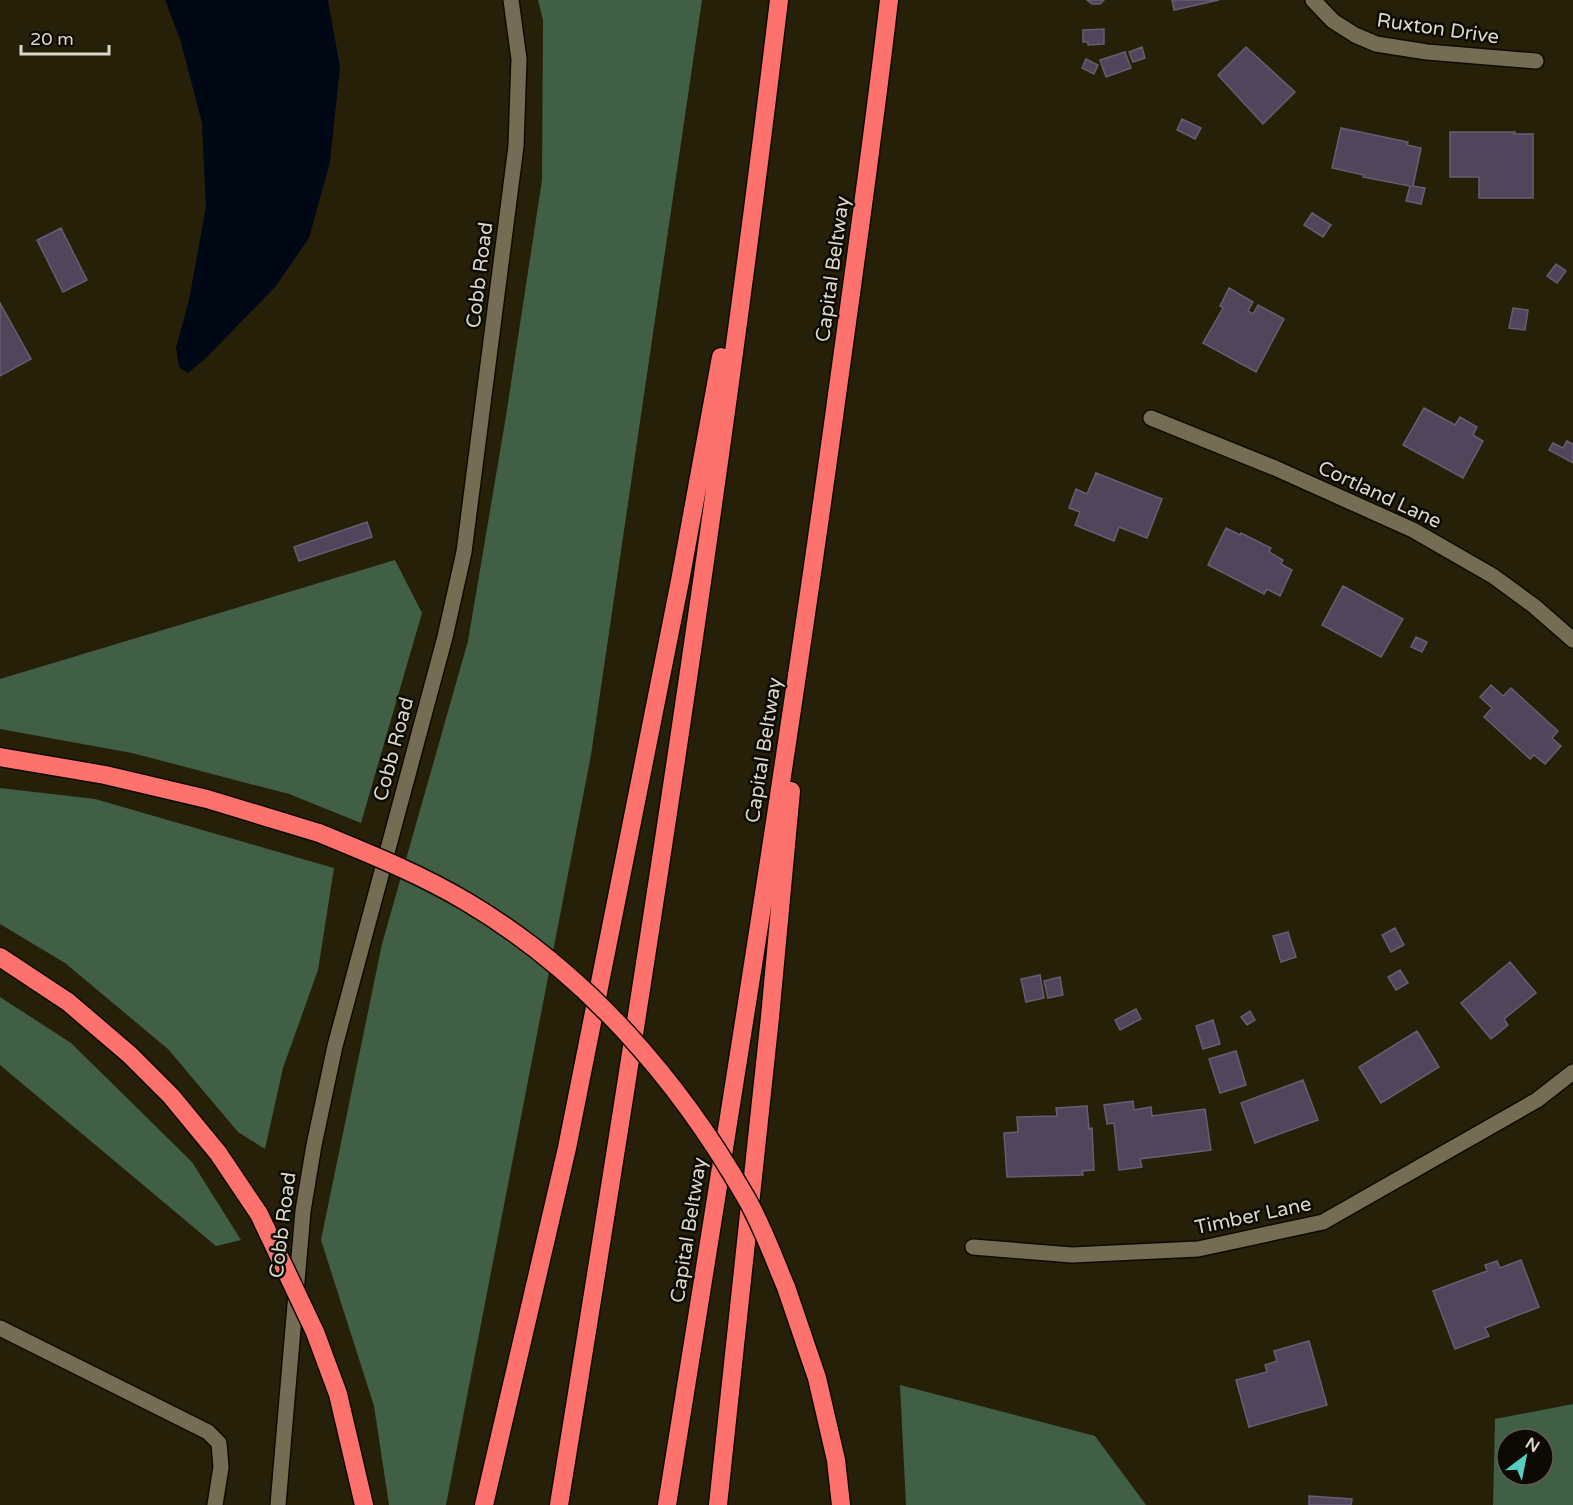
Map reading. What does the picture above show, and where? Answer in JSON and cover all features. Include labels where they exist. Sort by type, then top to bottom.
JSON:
[{"type":"highway","points":[[559,1505],[615,1158],[701,591],[779,0]]},
{"type":"highway","name":"Capital Beltway","points":[[667,1505],[744,1024],[809,594],[875,123],[889,0]]},
{"type":"highway","points":[[484,1505],[567,1148],[680,581],[766,107]]},
{"type":"highway","points":[[718,1505],[770,1017],[809,594]]},
{"type":"highway","points":[[0,757],[105,776],[184,794],[319,833],[406,869],[468,903],[530,945],[588,995],[650,1058],[690,1108],[747,1198],[786,1287],[817,1378],[836,1460],[841,1505]]},
{"type":"highway","points":[[0,957],[68,1002],[138,1063],[171,1096],[218,1153],[259,1214],[315,1332],[338,1394],[364,1505]]},
{"type":"street","name":"Cobb Road","points":[[278,1505],[303,1210],[314,1145],[335,1046],[445,637],[464,552],[516,146],[519,58],[511,0]]},
{"type":"street","name":"Ruxton Drive","points":[[1312,0],[1334,21],[1354,35],[1376,44],[1427,52],[1536,61]]},
{"type":"street","name":"Cortland Lane","points":[[1151,418],[1275,468],[1413,531],[1493,576],[1534,606],[1573,640]]},
{"type":"street","name":"Timber Lane","points":[[973,1246],[1072,1255],[1198,1249],[1323,1222],[1537,1101],[1573,1072]]},
{"type":"street","points":[[0,1328],[208,1432],[219,1443],[221,1467],[215,1505]]},
{"type":"green space","points":[[538,0],[702,0],[591,755],[446,1505],[389,1505],[374,1406],[321,1240],[382,944],[468,641],[506,416],[542,180],[543,20]]},
{"type":"green space","points":[[395,560],[422,613],[361,823],[289,794],[132,753],[0,729],[0,679]]},
{"type":"green space","points":[[0,788],[95,799],[334,868],[318,970],[283,1068],[265,1149],[238,1132],[168,1049],[65,963],[0,924]]},
{"type":"green space","points":[[0,997],[71,1043],[192,1162],[241,1240],[216,1246],[0,1065]]},
{"type":"green space","points":[[900,1385],[1095,1436],[1146,1505],[906,1505]]},
{"type":"green space","points":[[1573,1404],[1573,1505],[1493,1505],[1495,1419]]},
{"type":"shaded area","points":[[165,0],[328,0],[340,67],[330,162],[309,238],[276,286],[207,357],[188,373],[179,367],[176,348],[189,300],[206,207],[202,123],[180,39]]},
{"type":"building","points":[[1087,0],[1104,0],[1100,4],[1092,4]]},
{"type":"building","points":[[1172,0],[1219,0],[1174,10]]},
{"type":"building","points":[[1104,29],[1104,44],[1088,45],[1088,42],[1083,42],[1083,30]]},
{"type":"building","points":[[1142,47],[1145,58],[1133,62],[1129,52]]},
{"type":"building","points":[[1246,47],[1295,92],[1263,124],[1218,75]]},
{"type":"building","points":[[1125,52],[1131,68],[1106,77],[1100,60]]},
{"type":"building","points":[[1086,59],[1098,65],[1094,74],[1082,68]]},
{"type":"building","points":[[1182,119],[1201,128],[1195,139],[1177,130]]},
{"type":"building","points":[[1341,128],[1408,142],[1407,145],[1421,148],[1413,186],[1425,188],[1421,204],[1406,201],[1410,186],[1332,168]]},
{"type":"building","points":[[1450,132],[1533,134],[1533,198],[1479,198],[1479,177],[1450,177]]},
{"type":"building","points":[[1312,213],[1331,225],[1323,237],[1304,225]]},
{"type":"building","points":[[61,228],[87,280],[63,292],[37,240]]},
{"type":"building","points":[[1556,264],[1566,271],[1557,283],[1547,276]]},
{"type":"building","points":[[1229,288],[1253,302],[1248,311],[1253,314],[1258,305],[1284,319],[1256,372],[1203,343],[1223,308],[1220,306]]},
{"type":"building","points":[[0,303],[31,359],[0,376]]},
{"type":"building","points":[[1513,308],[1528,310],[1525,330],[1509,328]]},
{"type":"building","points":[[1424,408],[1455,425],[1460,417],[1477,427],[1473,435],[1483,441],[1463,478],[1403,445]]},
{"type":"building","points":[[1567,441],[1573,444],[1573,463],[1549,450],[1553,443],[1563,448]]},
{"type":"building","points":[[1096,473],[1162,499],[1147,538],[1119,527],[1114,541],[1075,525],[1080,512],[1069,508],[1076,489],[1087,494]]},
{"type":"building","points":[[367,522],[372,537],[299,561],[294,547]]},
{"type":"building","points":[[1226,528],[1271,548],[1269,552],[1283,560],[1281,564],[1292,570],[1280,596],[1267,589],[1264,594],[1208,565]]},
{"type":"building","points":[[1343,586],[1403,619],[1381,657],[1322,625]]},
{"type":"building","points":[[1416,637],[1427,642],[1422,652],[1411,647]]},
{"type":"building","points":[[1491,685],[1503,696],[1511,688],[1558,731],[1552,738],[1561,746],[1545,764],[1534,755],[1530,759],[1484,717],[1492,708],[1480,697]]},
{"type":"building","points":[[1395,928],[1404,945],[1391,952],[1382,935]]},
{"type":"building","points":[[1288,932],[1296,957],[1281,962],[1273,936]]},
{"type":"building","points":[[1510,962],[1536,993],[1504,1019],[1508,1025],[1491,1039],[1461,1003]]},
{"type":"building","points":[[1400,970],[1408,983],[1396,990],[1388,977]]},
{"type":"building","points":[[1040,975],[1044,998],[1026,1002],[1021,979]]},
{"type":"building","points":[[1060,977],[1063,995],[1048,998],[1044,981]]},
{"type":"building","points":[[1136,1009],[1141,1019],[1120,1030],[1115,1020]]},
{"type":"building","points":[[1250,1011],[1255,1020],[1247,1025],[1241,1017]]},
{"type":"building","points":[[1213,1020],[1220,1044],[1203,1049],[1196,1026]]},
{"type":"building","points":[[1417,1031],[1439,1067],[1381,1103],[1359,1067]]},
{"type":"building","points":[[1236,1051],[1246,1085],[1220,1093],[1209,1059]]},
{"type":"building","points":[[1303,1080],[1318,1120],[1255,1143],[1241,1103]]},
{"type":"building","points":[[1133,1101],[1134,1110],[1151,1107],[1152,1116],[1205,1109],[1211,1150],[1140,1159],[1142,1167],[1119,1170],[1114,1123],[1107,1124],[1104,1105]]},
{"type":"building","points":[[1087,1106],[1089,1129],[1092,1128],[1094,1170],[1082,1171],[1083,1175],[1007,1177],[1004,1133],[1018,1132],[1017,1117],[1057,1116],[1056,1108]]},
{"type":"building","points":[[1521,1260],[1539,1307],[1485,1328],[1489,1336],[1455,1349],[1433,1291],[1487,1271],[1485,1265],[1497,1261],[1500,1268]]},
{"type":"building","points":[[1309,1341],[1327,1405],[1249,1427],[1236,1380],[1267,1372],[1265,1365],[1277,1361],[1274,1351]]},
{"type":"building","points":[[1309,1496],[1352,1499],[1351,1505],[1309,1505]]}]
